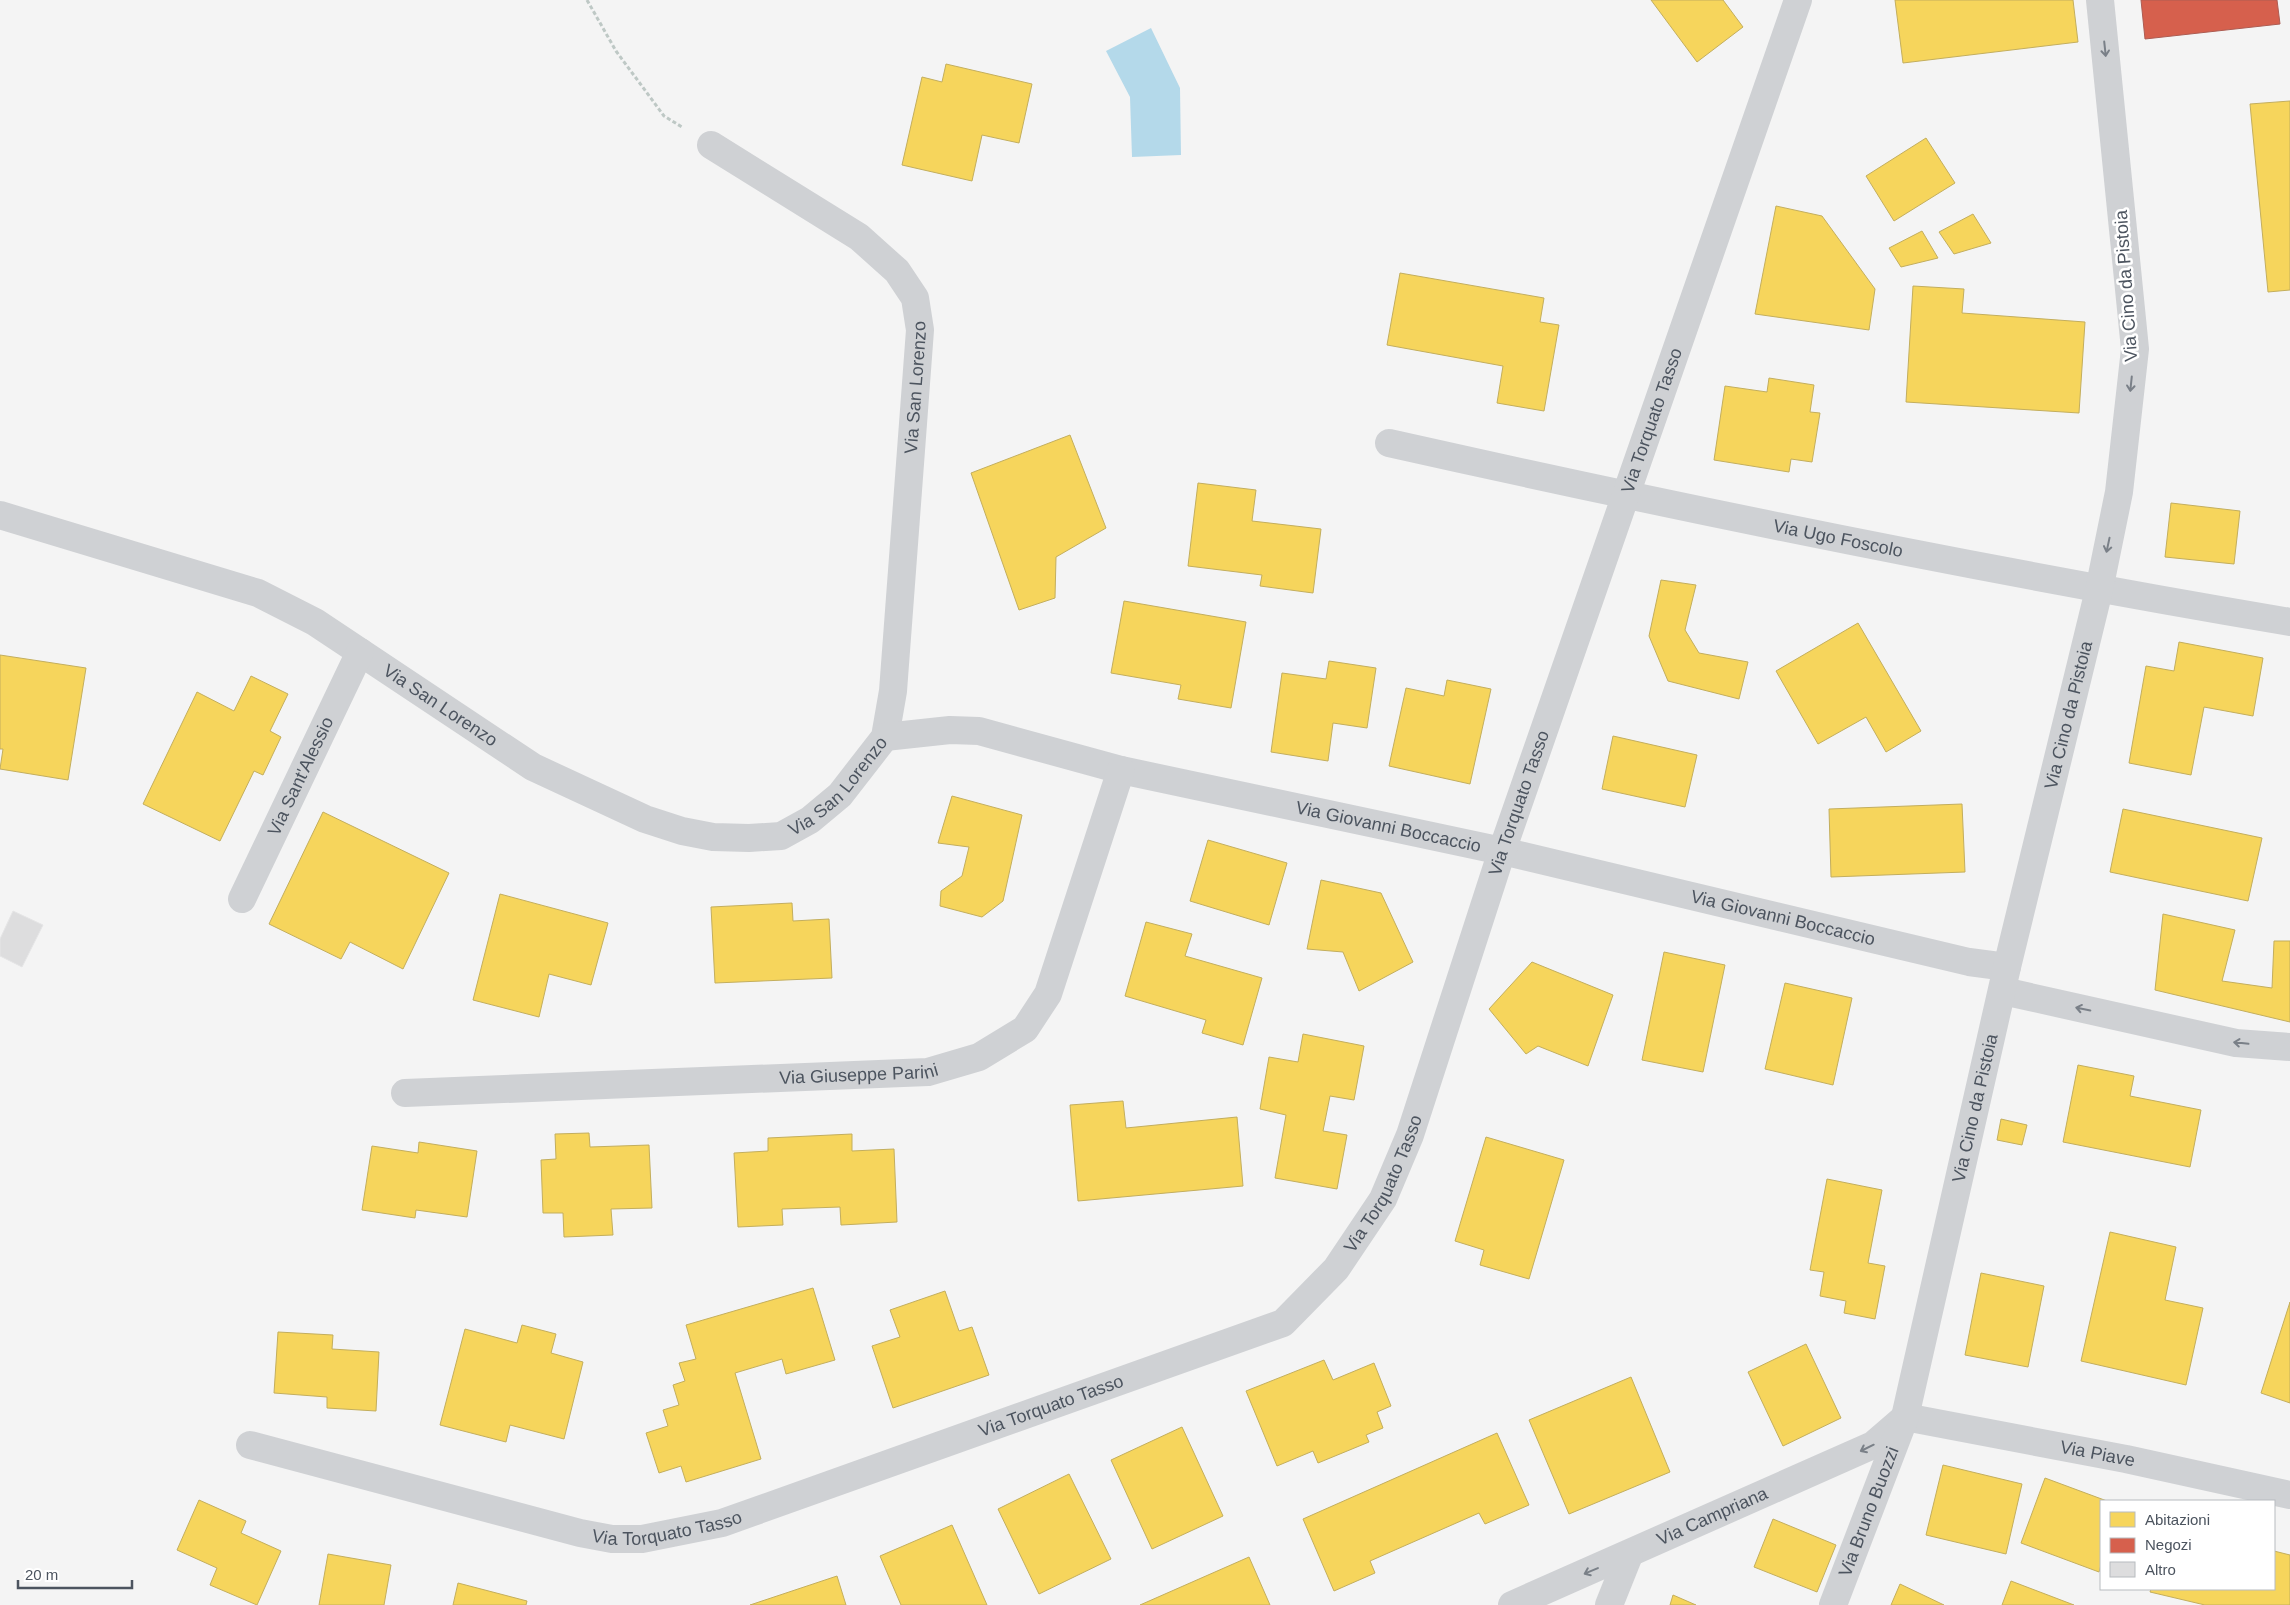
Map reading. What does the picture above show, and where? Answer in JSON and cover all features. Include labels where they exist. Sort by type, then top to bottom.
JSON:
[{"type":"street","name":"Via Torquato Tasso","points":[[250,1445],[580,1533],[612,1539],[642,1539],[722,1523],[1283,1324],[1336,1269],[1383,1199],[1410,1135],[1502,851],[1798,0]]},
{"type":"street","name":"Via Cino da Pistoia","points":[[1905,1418],[2005,979],[2099,590],[2119,492],[2135,349],[2100,0]]},
{"type":"street","name":"Via San Lorenzo","points":[[0,515],[258,592],[315,622],[533,767],[644,819],[682,831],[713,837],[749,838],[781,836],[810,820],[840,795],[885,737],[893,691],[920,330],[915,298],[897,271],[858,237],[710,145]]},
{"type":"street","name":"Via Ugo Foscolo","points":[[1389,444],[1625,496],[2099,590],[2290,622]]},
{"type":"street","name":"Via Sant'Alessio","points":[[242,899],[360,652]]},
{"type":"street","name":"Via Giovanni Boccaccio","points":[[885,737],[921,732],[979,731],[1121,770],[1502,851],[1969,962],[2005,979],[2236,1043],[2290,1046]]},
{"type":"street","name":"Via Giuseppe Parini","points":[[405,1094],[928,1072],[979,1057],[1025,1029],[1048,994],[1121,770]]},
{"type":"street","name":"Via Piave","points":[[1905,1418],[2126,1459],[2290,1495]]},
{"type":"street","name":"Via Campriana","points":[[1512,1605],[1629,1555],[1873,1445],[1905,1418]]},
{"type":"street","name":"Via Bruno Buozzi","points":[[1833,1605],[1905,1418]]},
{"type":"street","points":[[1609,1605],[1629,1555]]},
{"type":"path","points":[[587,0],[616,51],[664,116],[710,145]]},
{"type":"water","points":[[1151,28],[1180,88],[1181,155],[1132,157],[1130,97],[1106,51]]},
{"type":"building: Abitazioni","points":[[1651,0],[1723,0],[1743,27],[1697,62]]},
{"type":"building: Abitazioni","points":[[1895,0],[2073,0],[2078,42],[1903,63]]},
{"type":"building: Abitazioni","points":[[946,64],[1032,84],[1019,143],[982,135],[972,181],[902,165],[922,77],[942,82]]},
{"type":"building: Abitazioni","points":[[2290,101],[2290,290],[2268,292],[2250,104]]},
{"type":"building: Abitazioni","points":[[1926,138],[1955,183],[1894,221],[1866,176]]},
{"type":"building: Abitazioni","points":[[1776,206],[1822,216],[1875,289],[1869,330],[1755,314]]},
{"type":"building: Abitazioni","points":[[1973,214],[1991,243],[1954,254],[1939,232]]},
{"type":"building: Abitazioni","points":[[1922,231],[1938,258],[1901,267],[1889,248]]},
{"type":"building: Abitazioni","points":[[1400,273],[1544,298],[1540,322],[1559,325],[1544,411],[1497,403],[1503,366],[1387,345]]},
{"type":"building: Abitazioni","points":[[1913,286],[1964,289],[1962,313],[2085,322],[2079,413],[1906,402]]},
{"type":"building: Abitazioni","points":[[1769,378],[1814,385],[1810,412],[1820,413],[1812,462],[1791,459],[1789,472],[1714,460],[1725,386],[1767,392]]},
{"type":"building: Abitazioni","points":[[1070,435],[1106,528],[1056,557],[1055,598],[1019,610],[971,473]]},
{"type":"building: Abitazioni","points":[[1198,483],[1256,490],[1252,521],[1321,529],[1313,593],[1260,586],[1262,575],[1188,566]]},
{"type":"building: Abitazioni","points":[[2171,503],[2240,511],[2234,564],[2165,557]]},
{"type":"building: Abitazioni","points":[[1661,580],[1696,585],[1685,630],[1699,653],[1748,662],[1739,699],[1668,681],[1649,636]]},
{"type":"building: Abitazioni","points":[[1124,601],[1246,622],[1231,708],[1178,699],[1181,685],[1111,673]]},
{"type":"building: Abitazioni","points":[[1858,623],[1921,731],[1886,752],[1866,717],[1818,744],[1776,671]]},
{"type":"building: Abitazioni","points":[[2179,642],[2263,658],[2253,716],[2204,707],[2191,775],[2129,763],[2146,666],[2174,671]]},
{"type":"building: Abitazioni","points":[[0,655],[86,668],[68,780],[0,769],[3,749],[0,749]]},
{"type":"building: Abitazioni","points":[[1329,661],[1376,668],[1367,728],[1333,723],[1328,761],[1271,752],[1282,673],[1326,679]]},
{"type":"building: Abitazioni","points":[[251,676],[288,694],[270,731],[281,737],[263,775],[254,771],[220,841],[143,804],[197,692],[234,711]]},
{"type":"building: Abitazioni","points":[[1447,680],[1491,689],[1470,784],[1389,766],[1406,688],[1444,696]]},
{"type":"building: Abitazioni","points":[[1613,736],[1697,755],[1685,807],[1602,789]]},
{"type":"building: Abitazioni","points":[[952,796],[1022,815],[1003,901],[982,917],[940,906],[941,891],[962,876],[969,847],[938,843]]},
{"type":"building: Abitazioni","points":[[1962,804],[1965,872],[1831,877],[1829,809]]},
{"type":"building: Abitazioni","points":[[2123,809],[2262,838],[2248,901],[2110,872]]},
{"type":"building: Abitazioni","points":[[323,812],[449,873],[403,969],[350,942],[341,959],[269,924]]},
{"type":"building: Abitazioni","points":[[1208,840],[1287,863],[1269,925],[1190,901]]},
{"type":"building: Abitazioni","points":[[1321,880],[1381,893],[1413,962],[1359,991],[1343,952],[1307,949]]},
{"type":"building: Abitazioni","points":[[500,894],[608,923],[591,985],[549,974],[539,1017],[473,1000]]},
{"type":"building: Abitazioni","points":[[792,903],[793,921],[829,919],[832,978],[715,983],[711,907]]},
{"type":"building: Abitazioni","points":[[2163,914],[2235,930],[2222,981],[2272,988],[2274,941],[2290,941],[2290,1022],[2155,990]]},
{"type":"building: Abitazioni","points":[[1146,922],[1192,934],[1185,956],[1262,978],[1243,1045],[1202,1033],[1206,1020],[1125,996]]},
{"type":"building: Abitazioni","points":[[1664,952],[1725,965],[1703,1072],[1642,1060]]},
{"type":"building: Abitazioni","points":[[1532,962],[1613,995],[1588,1066],[1538,1046],[1526,1054],[1489,1009]]},
{"type":"building: Abitazioni","points":[[1785,983],[1852,998],[1833,1085],[1765,1069]]},
{"type":"building: Abitazioni","points":[[1303,1034],[1364,1046],[1354,1100],[1330,1096],[1323,1131],[1347,1135],[1337,1189],[1275,1178],[1286,1115],[1260,1109],[1269,1057],[1298,1062]]},
{"type":"building: Abitazioni","points":[[2078,1065],[2134,1076],[2130,1096],[2201,1110],[2190,1167],[2063,1142]]},
{"type":"building: Abitazioni","points":[[1123,1101],[1126,1128],[1237,1117],[1243,1186],[1078,1201],[1070,1105]]},
{"type":"building: Abitazioni","points":[[2001,1119],[2027,1125],[2022,1145],[1997,1140]]},
{"type":"building: Abitazioni","points":[[589,1133],[590,1147],[649,1145],[652,1208],[611,1209],[613,1235],[564,1237],[563,1213],[543,1213],[541,1160],[556,1159],[555,1134]]},
{"type":"building: Abitazioni","points":[[852,1134],[852,1151],[894,1149],[897,1222],[841,1225],[840,1207],[782,1209],[783,1225],[738,1227],[734,1153],[768,1151],[768,1138]]},
{"type":"building: Abitazioni","points":[[1486,1137],[1564,1160],[1529,1279],[1480,1265],[1484,1250],[1455,1241]]},
{"type":"building: Abitazioni","points":[[419,1142],[477,1151],[467,1217],[416,1210],[415,1218],[362,1210],[372,1146],[418,1153]]},
{"type":"building: Abitazioni","points":[[1827,1179],[1882,1190],[1868,1263],[1885,1266],[1875,1319],[1844,1313],[1846,1301],[1820,1296],[1824,1272],[1810,1270]]},
{"type":"building: Abitazioni","points":[[2110,1232],[2176,1247],[2165,1300],[2203,1308],[2186,1385],[2081,1361]]},
{"type":"building: Abitazioni","points":[[1981,1273],[2044,1286],[2028,1367],[1965,1355]]},
{"type":"building: Abitazioni","points":[[813,1288],[835,1360],[786,1374],[782,1359],[735,1373],[761,1459],[686,1482],[681,1466],[659,1473],[646,1433],[668,1426],[663,1410],[679,1405],[673,1385],[685,1381],[679,1363],[696,1359],[686,1325]]},
{"type":"building: Abitazioni","points":[[945,1291],[959,1331],[972,1327],[989,1375],[893,1408],[872,1346],[900,1337],[890,1310]]},
{"type":"building: Abitazioni","points":[[2290,1302],[2290,1403],[2261,1393]]},
{"type":"building: Abitazioni","points":[[522,1325],[556,1334],[551,1353],[583,1362],[564,1439],[510,1425],[506,1442],[440,1425],[465,1329],[517,1343]]},
{"type":"building: Abitazioni","points":[[278,1332],[333,1335],[332,1349],[379,1352],[376,1411],[327,1408],[327,1397],[274,1393]]},
{"type":"building: Abitazioni","points":[[1806,1344],[1841,1418],[1783,1446],[1748,1372]]},
{"type":"building: Abitazioni","points":[[1324,1360],[1333,1380],[1374,1363],[1391,1406],[1377,1412],[1383,1428],[1366,1435],[1369,1442],[1318,1463],[1313,1451],[1277,1466],[1246,1391]]},
{"type":"building: Abitazioni","points":[[1631,1377],[1670,1472],[1569,1514],[1529,1420]]},
{"type":"building: Abitazioni","points":[[1182,1427],[1223,1516],[1152,1549],[1111,1460]]},
{"type":"building: Abitazioni","points":[[1497,1433],[1529,1505],[1485,1524],[1479,1513],[1370,1561],[1375,1573],[1334,1591],[1303,1519]]},
{"type":"building: Abitazioni","points":[[1943,1465],[2022,1484],[2006,1554],[1926,1535]]},
{"type":"building: Abitazioni","points":[[1069,1474],[1111,1559],[1039,1594],[998,1509]]},
{"type":"building: Abitazioni","points":[[2045,1478],[2104,1500],[2100,1500],[2099,1572],[2021,1543]]},
{"type":"building: Abitazioni","points":[[199,1500],[246,1521],[241,1533],[281,1551],[257,1605],[210,1585],[217,1568],[177,1550]]},
{"type":"building: Abitazioni","points":[[1773,1519],[1836,1545],[1817,1592],[1754,1567]]},
{"type":"building: Abitazioni","points":[[952,1525],[987,1605],[901,1605],[880,1556]]},
{"type":"building: Abitazioni","points":[[2275,1551],[2290,1555],[2290,1605],[2205,1605],[2150,1592],[2151,1590],[2275,1590]]},
{"type":"building: Abitazioni","points":[[328,1554],[391,1565],[384,1605],[319,1605]]},
{"type":"building: Abitazioni","points":[[1249,1557],[1270,1605],[1140,1605]]},
{"type":"building: Abitazioni","points":[[837,1576],[846,1605],[750,1605]]},
{"type":"building: Abitazioni","points":[[2011,1581],[2074,1605],[2002,1605]]},
{"type":"building: Abitazioni","points":[[458,1583],[527,1601],[526,1605],[453,1605]]},
{"type":"building: Abitazioni","points":[[1900,1584],[1944,1605],[1891,1605]]},
{"type":"building: Abitazioni","points":[[1673,1595],[1696,1605],[1670,1605]]},
{"type":"building: Negozi","points":[[2141,0],[2277,0],[2280,24],[2145,39]]},
{"type":"building: Altro","points":[[13,911],[43,925],[22,967],[0,956],[0,939]]}]
